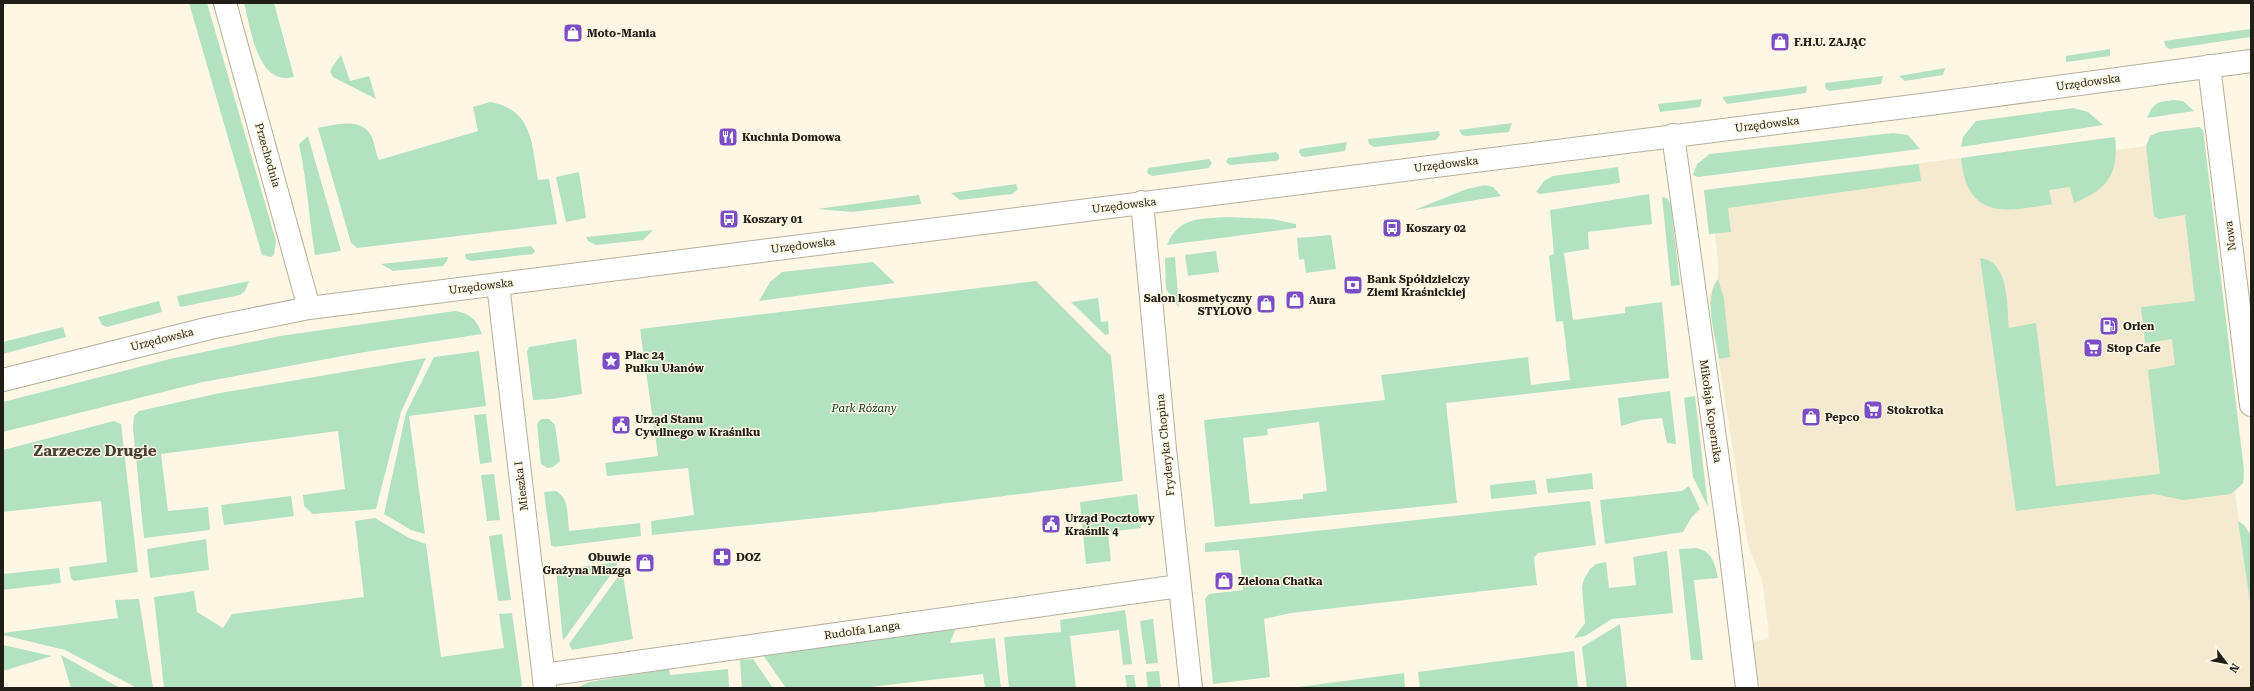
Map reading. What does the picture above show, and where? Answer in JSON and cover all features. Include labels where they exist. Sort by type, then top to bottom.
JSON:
[{"type":"street","name":"Przechodnia","points":[[225,3],[309,308]]},
{"type":"street","name":"Urzędowska","points":[[3,380],[210,328],[309,308],[1673,135],[1937,103],[2251,61]]},
{"type":"street","name":"Nowa","points":[[2210,66],[2251,404]]},
{"type":"street","name":"Mikołaja Kopernika","points":[[1673,135],[1728,532],[1747,688]]},
{"type":"street","name":"Fryderyka Chopina","points":[[1142,202],[1179,586],[1191,688]]},
{"type":"street","name":"Mieszka I","points":[[498,284],[545,681]]},
{"type":"street","name":"Rudolfa Langa","points":[[545,681],[1179,586]]},
{"type":"shaded area","points":[[2199,127],[2203,130],[2244,477],[2243,483],[2235,492],[2251,608],[2251,688],[1760,688],[1753,642],[1769,639],[1768,625],[1762,580],[1748,545],[1709,298],[1713,286],[1718,279],[1718,263],[1715,234],[1709,234],[1704,190],[2115,137],[2116,150],[2146,146],[2150,136],[2159,132]]},
{"type":"green space","points":[[189,3],[207,3],[276,241],[274,255],[271,257],[262,255]]},
{"type":"green space","points":[[244,3],[274,3],[294,77],[282,78],[272,73],[264,65],[253,40]]},
{"type":"green space","points":[[2250,29],[2250,37],[2170,49],[2166,47],[2164,41]]},
{"type":"green space","points":[[2110,49],[2110,56],[2066,62],[2066,56]]},
{"type":"green space","points":[[341,55],[350,81],[369,76],[376,99],[333,77],[330,72]]},
{"type":"green space","points":[[1945,68],[1943,75],[1905,81],[1899,76]]},
{"type":"green space","points":[[1883,76],[1881,84],[1830,91],[1826,89],[1825,83]]},
{"type":"green space","points":[[1807,86],[1806,93],[1727,104],[1722,97]]},
{"type":"green space","points":[[1702,99],[1700,107],[1660,112],[1658,104]]},
{"type":"green space","points":[[2174,100],[2183,101],[2194,111],[2147,118],[2154,106],[2160,102]]},
{"type":"green space","points":[[490,102],[504,106],[515,112],[523,121],[528,130],[532,142],[538,180],[549,179],[557,224],[357,248],[351,243],[318,128],[331,125],[360,125],[366,129],[372,137],[379,160],[478,131],[473,107]]},
{"type":"green space","points":[[2073,108],[2088,112],[2103,125],[1961,147],[1963,137],[1976,121]]},
{"type":"green space","points":[[1512,123],[1509,132],[1466,136],[1462,135],[1459,130]]},
{"type":"green space","points":[[2199,127],[2203,130],[2244,470],[2243,483],[2231,494],[2183,500],[2154,494],[2016,511],[1980,258],[1990,261],[1997,267],[2002,276],[2007,297],[2009,328],[2036,323],[2056,486],[2160,474],[2148,370],[2175,365],[2172,339],[2145,343],[2141,307],[2195,301],[2185,215],[2159,219],[2154,216],[2146,146],[2150,136],[2159,132]]},
{"type":"green space","points":[[1439,131],[1440,135],[1436,140],[1374,147],[1369,144],[1368,139]]},
{"type":"green space","points":[[1893,133],[1908,135],[1920,149],[1698,177],[1693,175],[1697,164],[1710,154]]},
{"type":"green space","points":[[308,136],[341,251],[315,255],[299,144]]},
{"type":"green space","points":[[2115,137],[2115,161],[2109,179],[2095,192],[2074,203],[2070,187],[2049,190],[2052,204],[2019,209],[1991,207],[1980,202],[1971,192],[1965,178],[1961,158]]},
{"type":"green space","points":[[1347,142],[1345,151],[1305,157],[1301,156],[1299,152],[1300,149]]},
{"type":"green space","points":[[1276,152],[1279,155],[1279,159],[1276,161],[1230,165],[1226,162],[1228,158]]},
{"type":"green space","points":[[1209,159],[1212,163],[1209,168],[1152,176],[1147,173],[1148,168]]},
{"type":"green space","points":[[1919,164],[1921,181],[1728,208],[1731,232],[1709,234],[1704,190]]},
{"type":"green space","points":[[1618,167],[1620,183],[1540,194],[1536,192],[1544,181],[1553,176]]},
{"type":"green space","points":[[579,172],[586,218],[566,222],[556,177]]},
{"type":"green space","points":[[1016,184],[1018,189],[1012,194],[960,200],[951,193]]},
{"type":"green space","points":[[1485,185],[1493,187],[1501,196],[1414,210],[1467,189]]},
{"type":"green space","points":[[1649,194],[1652,224],[1588,232],[1589,249],[1564,253],[1573,320],[1625,313],[1625,307],[1662,302],[1669,378],[1446,403],[1457,503],[1215,527],[1204,420],[1385,400],[1381,375],[1528,357],[1531,385],[1570,380],[1563,321],[1556,322],[1549,256],[1554,254],[1550,210]],"holes":[[[1319,422],[1327,491],[1303,494],[1303,499],[1250,504],[1243,438],[1268,435],[1267,429]]]},
{"type":"green space","points":[[919,195],[921,204],[852,212],[817,209]]},
{"type":"green space","points":[[1662,197],[1667,198],[1671,205],[1680,285],[1671,286]]},
{"type":"green space","points":[[1228,217],[1272,219],[1296,224],[1296,228],[1167,245],[1172,236],[1184,224],[1200,219]]},
{"type":"green space","points":[[653,230],[643,240],[596,245],[588,241],[586,237]]},
{"type":"green space","points":[[1331,235],[1336,269],[1306,273],[1304,259],[1299,260],[1297,238]]},
{"type":"green space","points":[[531,246],[535,251],[533,254],[472,261],[466,259],[465,254]]},
{"type":"green space","points":[[1216,251],[1219,272],[1188,276],[1185,255]]},
{"type":"green space","points":[[448,257],[443,266],[393,271],[381,264]]},
{"type":"green space","points":[[1175,257],[1179,308],[1166,289],[1165,258]]},
{"type":"green space","points":[[873,262],[895,283],[759,301],[770,282],[782,272]]},
{"type":"green space","points":[[1718,279],[1724,299],[1730,357],[1719,359],[1711,318],[1711,297]]},
{"type":"green space","points":[[249,281],[245,291],[240,295],[180,307],[177,296]]},
{"type":"green space","name":"Park Różany","points":[[1036,281],[1111,356],[1123,481],[876,512],[652,535],[651,521],[694,515],[688,468],[607,476],[605,463],[658,456],[640,329]]},
{"type":"green space","points":[[1098,298],[1101,322],[1108,321],[1109,334],[1105,335],[1071,302]]},
{"type":"green space","points":[[159,301],[162,312],[107,327],[102,325],[98,317]]},
{"type":"green space","points":[[455,311],[469,315],[478,325],[482,334],[359,353],[203,382],[3,432],[3,402],[170,359],[280,336]]},
{"type":"green space","points":[[63,327],[66,337],[3,354],[3,342]]},
{"type":"green space","points":[[576,339],[582,394],[552,399],[533,400],[527,352],[529,347]]},
{"type":"green space","points":[[479,351],[486,406],[409,416],[425,534],[411,530],[384,514],[406,413],[434,357]]},
{"type":"green space","points":[[426,358],[401,412],[376,509],[313,514],[304,506],[303,495],[345,489],[338,431],[161,454],[168,511],[208,507],[210,530],[144,538],[133,428],[134,416],[139,411],[220,393]]},
{"type":"green space","points":[[1670,391],[1676,444],[1667,443],[1662,418],[1642,420],[1621,426],[1618,398]]},
{"type":"green space","points":[[1695,396],[1708,507],[1693,477],[1684,398]]},
{"type":"green space","points":[[486,414],[492,462],[480,464],[474,415]]},
{"type":"green space","points":[[541,419],[549,419],[555,425],[560,461],[553,467],[547,468],[541,464],[537,424]]},
{"type":"green space","points":[[114,421],[121,424],[138,572],[74,581],[71,578],[69,567],[107,562],[101,501],[3,512],[3,450]]},
{"type":"green space","points":[[1592,473],[1593,489],[1548,493],[1546,479]]},
{"type":"green space","points":[[494,474],[500,520],[487,521],[481,475]]},
{"type":"green space","points":[[1535,480],[1537,494],[1491,499],[1490,485]]},
{"type":"green space","points":[[1689,486],[1700,509],[1691,518],[1683,532],[1605,544],[1600,500],[1682,491]]},
{"type":"green space","points":[[556,491],[566,503],[569,531],[640,523],[641,536],[554,547],[551,545],[544,492]]},
{"type":"green space","points":[[1137,494],[1141,528],[1108,532],[1111,561],[1086,564],[1080,502]]},
{"type":"green space","points":[[291,496],[294,516],[224,525],[221,505]]},
{"type":"green space","points":[[1590,501],[1596,545],[1538,553],[1534,558],[1537,585],[1291,613],[1264,619],[1270,677],[1213,684],[1205,599],[1209,594],[1243,590],[1239,550],[1205,552],[1205,543]]},
{"type":"green space","points":[[375,518],[409,538],[426,544],[441,657],[504,648],[499,614],[512,613],[522,685],[520,688],[164,688],[154,597],[194,591],[197,612],[223,628],[232,614],[364,597],[355,521]]},
{"type":"green space","points":[[2238,521],[2244,525],[2251,535],[2251,608]]},
{"type":"green space","points":[[502,534],[511,600],[498,601],[489,536]]},
{"type":"green space","points":[[206,539],[209,570],[150,578],[147,549]]},
{"type":"green space","points":[[1696,548],[1706,552],[1712,558],[1716,567],[1718,578],[1694,580],[1703,660],[1691,660],[1679,549]]},
{"type":"green space","points":[[1667,551],[1673,613],[1612,619],[1585,636],[1574,638],[1585,623],[1582,587],[1584,579],[1590,569],[1596,564],[1606,562],[1609,588],[1636,585],[1633,557]]},
{"type":"green space","points":[[618,562],[614,570],[563,641],[556,570]]},
{"type":"green space","points":[[59,568],[61,583],[3,590],[3,574]]},
{"type":"green space","points":[[620,574],[623,575],[633,639],[572,650],[569,644]]},
{"type":"green space","points":[[139,599],[153,688],[137,688],[65,650],[3,635],[3,633],[118,618],[115,600]]},
{"type":"green space","points":[[1125,610],[1132,664],[1123,665],[1119,630],[1070,636],[1076,688],[1009,688],[1004,637],[1061,632],[1060,620]]},
{"type":"green space","points":[[1153,619],[1158,663],[1146,664],[1140,621]]},
{"type":"green space","points":[[1620,624],[1627,688],[1587,688],[1582,647]]},
{"type":"green space","points":[[956,628],[950,643],[995,638],[1001,688],[985,688],[983,674],[861,688],[786,688],[760,651]]},
{"type":"green space","points":[[3,645],[52,656],[3,671]]},
{"type":"green space","points":[[1574,651],[1578,688],[1420,688],[1418,672]]},
{"type":"green space","points":[[61,655],[120,688],[71,688]]},
{"type":"green space","points":[[753,659],[773,688],[742,688],[740,660]]},
{"type":"green space","points":[[669,669],[670,675],[728,669],[729,688],[577,688],[589,682]]},
{"type":"green space","points":[[1159,671],[1161,688],[1148,688],[1146,672]]},
{"type":"green space","points":[[1404,673],[1405,688],[1291,688]]},
{"type":"green space","points":[[1125,675],[1134,675],[1136,688],[1127,688]]},
{"type":"place","name":"Moto-Mania","points":[[573,33]]},
{"type":"place","name":"F.H.U. ZAJĄC","points":[[1780,42]]},
{"type":"place","name":"Kuchnia Domowa","points":[[728,137]]},
{"type":"place","name":"Koszary 01","points":[[729,219]]},
{"type":"place","name":"Koszary 02","points":[[1392,228]]},
{"type":"place","name":"Bank Spółdzielczy Ziemi Kraśnickiej","points":[[1353,285]]},
{"type":"place","name":"Aura","points":[[1295,300]]},
{"type":"place","name":"Salon kosmetyczny STYLOVO","points":[[1266,304]]},
{"type":"place","name":"Orlen","points":[[2109,326]]},
{"type":"place","name":"Stop Cafe","points":[[2093,348]]},
{"type":"place","name":"Plac 24 Pułku Ułanów","points":[[611,361]]},
{"type":"place","name":"Stokrotka","points":[[1873,410]]},
{"type":"place","name":"Pepco","points":[[1811,417]]},
{"type":"place","name":"Urząd Stanu Cywilnego w Kraśniku","points":[[621,425]]},
{"type":"place","name":"Urząd Pocztowy Kraśnik 4","points":[[1051,524]]},
{"type":"place","name":"DOZ","points":[[722,557]]},
{"type":"place","name":"Obuwie Grażyna Miazga","points":[[645,563]]},
{"type":"place","name":"Zielona Chatka","points":[[1224,581]]},
{"type":"district","name":"Zarzecze Drugie","points":[[95,451]]}]
